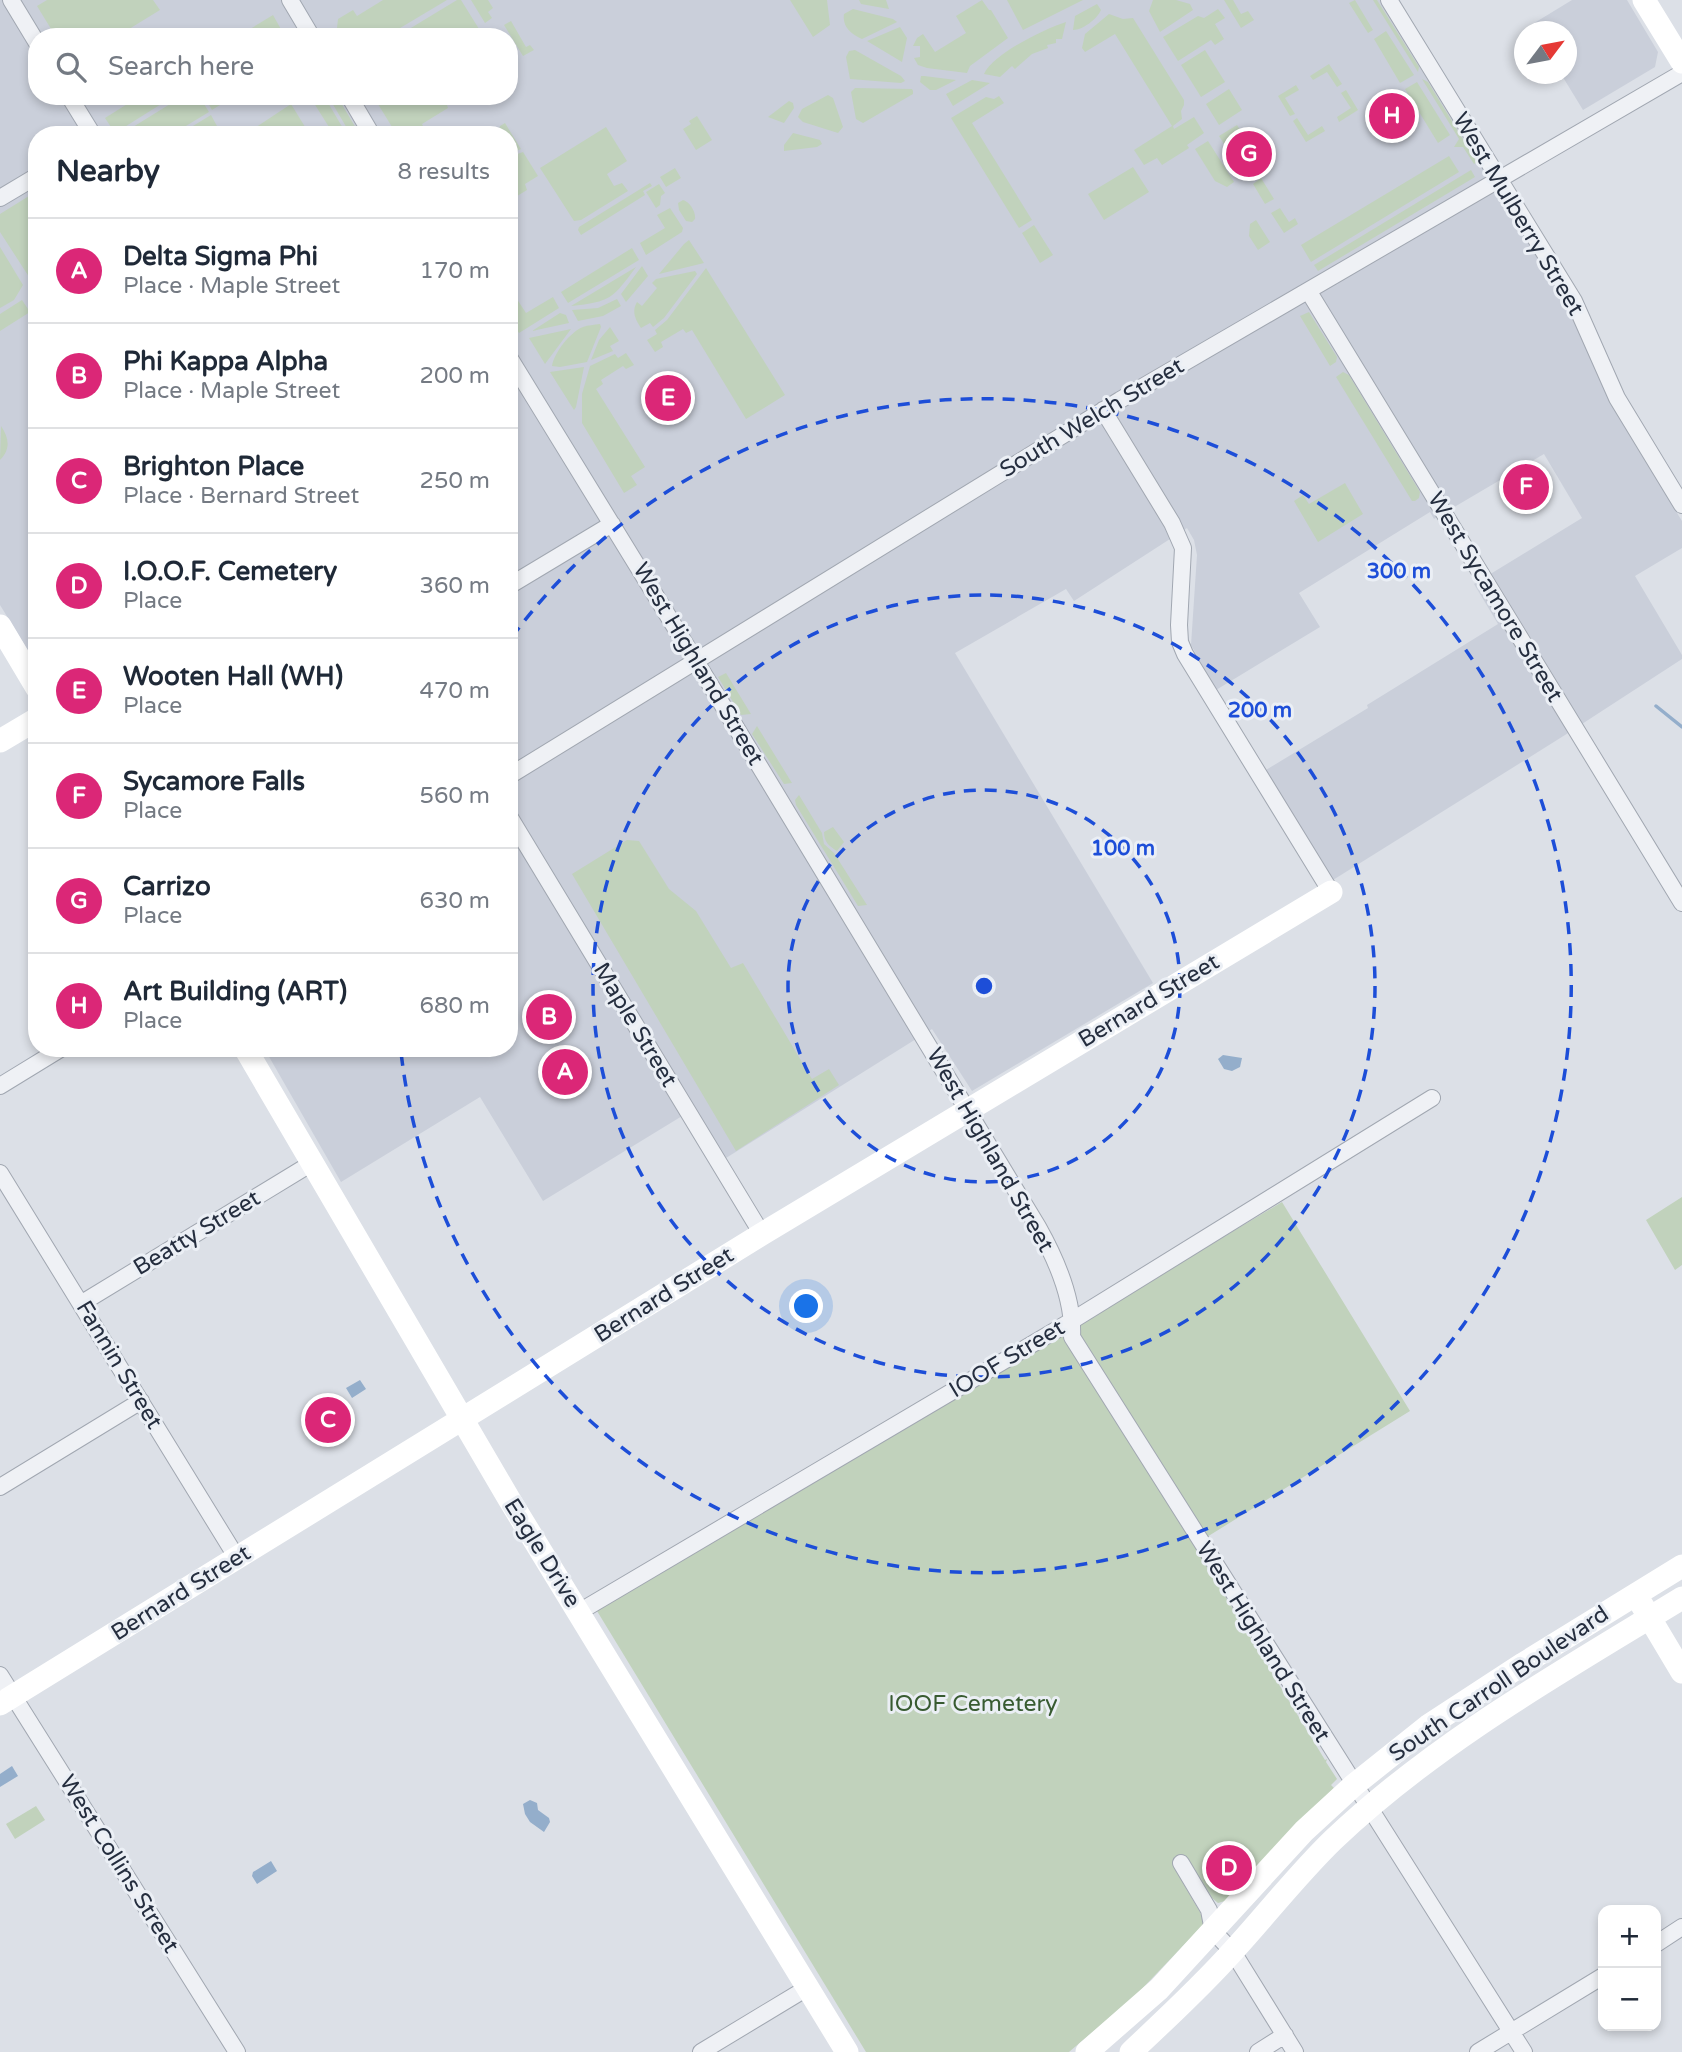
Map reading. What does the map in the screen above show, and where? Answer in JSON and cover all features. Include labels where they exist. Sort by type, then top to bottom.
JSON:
[{"type":"street","points":[[10,0],[28,29]]},
{"type":"street","points":[[290,0],[307,28]]},
{"type":"street","name":"West Mulberry Street","points":[[1389,0],[1574,301],[1617,398],[1682,505]]},
{"type":"street","points":[[1644,0],[1682,62]]},
{"type":"street","name":"South Welch Street","points":[[518,771],[1103,410],[1682,73]]},
{"type":"street","points":[[75,105],[87,126]]},
{"type":"street","points":[[354,105],[367,126]]},
{"type":"street","points":[[0,198],[28,181]]},
{"type":"street","name":"West Sycamore Street","points":[[1309,292],[1682,902]]},
{"type":"street","name":"West Highland Street","points":[[518,375],[696,662],[1052,1253],[1073,1320],[1072,1337],[1524,2052]]},
{"type":"street","points":[[1103,410],[1171,523],[1182,548],[1180,642],[1185,654],[1331,892]]},
{"type":"street","points":[[518,581],[611,524]]},
{"type":"street","points":[[0,626],[28,673]]},
{"type":"street","points":[[0,741],[28,724]]},
{"type":"street","name":"Maple Street","points":[[518,831],[762,1234]]},
{"type":"street","name":"Bernard Street","points":[[7,1700],[762,1234],[1331,892]]},
{"type":"street","points":[[0,1086],[47,1057]]},
{"type":"street","name":"Eagle Drive","points":[[250,1057],[463,1419],[847,2052]]},
{"type":"street","name":"IOOF Street","points":[[579,1612],[1073,1320],[1432,1098]]},
{"type":"street","name":"Beatty Street","points":[[82,1303],[312,1163]]},
{"type":"street","name":"Fannin Street","points":[[0,1173],[237,1558]]},
{"type":"street","points":[[0,1487],[141,1401]]},
{"type":"street","name":"South Carroll Boulevard","points":[[1087,2052],[1159,1989],[1304,1832],[1354,1785],[1428,1727],[1635,1593],[1682,1566]]},
{"type":"street","points":[[1635,1593],[1682,1672]]},
{"type":"street","name":"South Carroll Boulevard","points":[[1131,2052],[1233,1952],[1333,1840],[1423,1764],[1486,1718],[1682,1598]]},
{"type":"street","name":"West Collins Street","points":[[0,1675],[7,1700],[237,2052]]},
{"type":"street","points":[[1181,1863],[1209,1910],[1213,1931],[1233,1952],[1295,2052]]},
{"type":"street","points":[[1661,1941],[1682,1927]]},
{"type":"street","points":[[1478,2052],[1598,1979]]},
{"type":"street","points":[[701,2052],[807,1987]]},
{"type":"street","points":[[1258,2052],[1285,2035]]},
{"type":"shaded area","points":[[0,0],[1380,0],[1555,286],[1622,423],[1682,521],[1682,548],[1635,576],[1682,659],[1333,880],[1266,770],[1498,624],[1474,584],[1582,518],[1544,454],[1434,519],[1430,512],[1299,593],[1320,627],[1216,690],[1191,645],[1197,555],[1194,540],[1187,528],[1074,601],[1066,589],[955,653],[1153,983],[972,1091],[932,1029],[718,1163],[687,1113],[543,1201],[480,1097],[341,1182],[269,1057],[518,1057],[518,126],[28,126],[28,650],[0,605]]},
{"type":"shaded area","points":[[1572,0],[1627,0],[1658,52],[1655,67],[1583,110],[1567,84],[1577,84],[1577,21],[1538,21]]},
{"type":"green space","points":[[47,0],[153,0],[160,10],[131,28],[50,28],[37,6]]},
{"type":"green space","points":[[383,0],[447,0],[400,28],[337,28],[338,19],[353,10],[357,16]]},
{"type":"green space","points":[[461,0],[478,28],[411,28]]},
{"type":"green space","points":[[471,0],[488,0],[493,8],[488,12],[492,18],[485,23]]},
{"type":"green space","points":[[790,0],[827,0],[830,25],[813,37]]},
{"type":"green space","points":[[859,0],[886,0],[889,9],[861,4]]},
{"type":"green space","points":[[982,0],[1008,38],[970,66],[967,73],[918,65],[914,58],[920,57],[920,46],[913,46],[917,38],[923,34],[935,52],[966,33],[956,16]]},
{"type":"green space","points":[[1007,0],[1083,0],[1023,30]]},
{"type":"green space","points":[[1153,0],[1176,0],[1190,4],[1193,10],[1160,32],[1149,11]]},
{"type":"green space","points":[[1224,0],[1233,0],[1241,14],[1248,11],[1254,20],[1241,28]]},
{"type":"green space","points":[[1355,0],[1373,30],[1368,33],[1349,3]]},
{"type":"green space","points":[[1373,0],[1377,0],[1419,67],[1418,72]]},
{"type":"green space","points":[[1097,4],[1101,10],[1096,17],[1085,26],[1073,30],[1075,16]]},
{"type":"green space","points":[[853,9],[897,22],[862,39],[844,23],[844,14]]},
{"type":"green space","points":[[1218,9],[1225,18],[1215,24],[1224,39],[1215,45],[1211,40],[1178,61],[1163,37],[1198,16],[1204,18]]},
{"type":"green space","points":[[1109,14],[1123,19],[1133,18],[1184,100],[1182,119],[1173,126],[1174,129],[1194,117],[1204,133],[1187,145],[1189,148],[1162,165],[1157,158],[1144,165],[1134,150],[1172,126],[1115,34],[1085,52],[1082,48],[1085,34]]},
{"type":"green space","points":[[273,15],[280,28],[252,28]]},
{"type":"green space","points":[[511,21],[515,28],[506,28],[504,25]]},
{"type":"green space","points":[[1066,22],[1062,39],[1056,39],[1056,43],[1047,45],[1048,48],[1032,54],[1015,69],[1012,66],[1000,77],[984,74],[989,66],[1008,51],[1045,30]]},
{"type":"green space","points":[[900,27],[907,38],[902,62],[867,41]]},
{"type":"green space","points":[[1386,31],[1414,75],[1400,83],[1374,39]]},
{"type":"green space","points":[[518,33],[526,47],[530,45],[534,50],[523,56],[518,48]]},
{"type":"green space","points":[[855,50],[901,76],[905,81],[901,83],[850,79],[846,57],[849,51]]},
{"type":"green space","points":[[1205,50],[1225,82],[1201,97],[1181,65]]},
{"type":"green space","points":[[1329,64],[1342,84],[1337,87],[1327,72],[1313,80],[1310,76]]},
{"type":"green space","points":[[921,76],[956,80],[936,90],[930,90],[920,82]]},
{"type":"green space","points":[[1422,79],[1428,82],[1477,162],[1474,164],[1463,147],[1454,147],[1459,139]]},
{"type":"green space","points":[[972,80],[990,83],[953,106],[946,94]]},
{"type":"green space","points":[[1417,82],[1450,135],[1438,143],[1405,89]]},
{"type":"green space","points":[[1296,85],[1299,90],[1285,98],[1295,114],[1290,116],[1278,96]]},
{"type":"green space","points":[[855,88],[912,89],[913,94],[863,123],[856,119],[851,92]]},
{"type":"green space","points":[[1229,89],[1242,110],[1219,125],[1206,104]]},
{"type":"green space","points":[[1346,90],[1358,110],[1339,122],[1337,117],[1351,108],[1341,93]]},
{"type":"green space","points":[[828,95],[833,98],[843,127],[838,133],[803,122],[798,117],[802,109]]},
{"type":"green space","points":[[999,96],[1004,103],[972,123],[1032,220],[1019,228],[951,118],[986,97],[994,99]]},
{"type":"green space","points":[[789,101],[794,108],[784,123],[768,117]]},
{"type":"green space","points":[[126,105],[160,105],[126,126],[110,126],[105,118]]},
{"type":"green space","points":[[168,105],[205,105],[209,112],[186,126],[135,126]]},
{"type":"green space","points":[[292,105],[304,126],[258,126]]},
{"type":"green space","points":[[315,105],[329,105],[342,126],[328,126]]},
{"type":"green space","points":[[333,105],[342,105],[355,126],[346,126]]},
{"type":"green space","points":[[379,105],[447,105],[448,108],[422,124],[423,126],[391,126]]},
{"type":"green space","points":[[211,115],[217,126],[193,126]]},
{"type":"green space","points":[[697,116],[712,140],[696,150],[683,129]]},
{"type":"green space","points":[[1297,118],[1308,135],[1322,126],[1325,131],[1306,142],[1293,121]]},
{"type":"green space","points":[[1237,125],[1262,165],[1245,177],[1219,136]]},
{"type":"green space","points":[[606,127],[627,161],[607,174],[614,186],[622,183],[628,191],[581,220],[574,221],[540,168]]},
{"type":"green space","points":[[793,133],[820,140],[822,144],[784,151],[784,145]]},
{"type":"green space","points":[[1208,141],[1234,182],[1227,187],[1215,181],[1195,149]]},
{"type":"green space","points":[[523,152],[538,176],[525,184],[527,190],[518,196],[518,154]]},
{"type":"green space","points":[[1449,156],[1459,172],[1311,262],[1301,245]]},
{"type":"green space","points":[[1133,167],[1149,192],[1104,220],[1088,194]]},
{"type":"green space","points":[[675,168],[681,178],[666,187],[660,177]]},
{"type":"green space","points":[[1471,170],[1475,177],[1318,271],[1314,265]]},
{"type":"green space","points":[[1261,178],[1274,199],[1265,204],[1253,184]]},
{"type":"green space","points":[[650,183],[652,186],[643,191],[645,195],[581,235],[579,227]]},
{"type":"green space","points":[[659,184],[665,193],[656,208],[646,192]]},
{"type":"green space","points":[[28,197],[28,275],[0,232],[0,214]]},
{"type":"green space","points":[[683,200],[693,210],[695,219],[692,222],[686,221],[679,210],[678,203]]},
{"type":"green space","points":[[670,208],[683,228],[682,232],[646,255],[640,243],[665,228],[657,215]]},
{"type":"green space","points":[[1280,208],[1289,222],[1295,218],[1298,224],[1284,233],[1271,213]]},
{"type":"green space","points":[[1256,220],[1270,242],[1258,250],[1249,236],[1250,224]]},
{"type":"green space","points":[[1034,225],[1053,255],[1040,263],[1022,233]]},
{"type":"green space","points":[[689,240],[704,263],[659,274],[684,244]]},
{"type":"green space","points":[[0,247],[23,285],[14,300],[0,308]]},
{"type":"green space","points":[[632,248],[639,260],[568,303],[561,292]]},
{"type":"green space","points":[[642,266],[648,276],[626,302],[621,294]]},
{"type":"green space","points":[[636,267],[610,297],[595,303],[571,306]]},
{"type":"green space","points":[[706,268],[785,395],[746,419],[692,330],[686,333],[683,329],[661,342],[663,347],[655,352],[647,340],[657,334],[655,330],[667,320]]},
{"type":"green space","points":[[695,271],[697,274],[664,318],[653,327],[650,323],[641,328],[634,309],[637,302],[642,306],[657,288],[652,283],[656,279]]},
{"type":"green space","points":[[553,297],[559,308],[519,333],[518,301],[526,313]]},
{"type":"green space","points":[[617,299],[621,306],[603,316],[578,321],[572,310],[598,308]]},
{"type":"green space","points":[[22,300],[28,309],[28,313],[0,331],[0,314]]},
{"type":"green space","points":[[1309,312],[1337,357],[1336,362],[1330,366],[1300,316]]},
{"type":"green space","points":[[560,313],[566,315],[569,323],[532,331]]},
{"type":"green space","points":[[600,324],[587,362],[552,366],[559,349],[573,333],[583,327]]},
{"type":"green space","points":[[610,327],[619,341],[610,346],[613,351],[591,360],[599,340]]},
{"type":"green space","points":[[571,329],[545,364],[529,338]]},
{"type":"green space","points":[[626,353],[634,365],[626,369],[623,366],[601,380],[603,384],[596,389],[645,467],[631,476],[637,485],[624,493],[582,423],[582,394],[590,366],[615,354],[618,358]]},
{"type":"green space","points":[[584,367],[576,407],[574,410],[550,372]]},
{"type":"green space","points":[[1343,372],[1349,375],[1420,492],[1415,501],[1412,501],[1336,377]]},
{"type":"green space","points":[[1,426],[8,443],[0,460]]},
{"type":"green space","points":[[1345,483],[1363,514],[1318,542],[1294,501],[1303,495],[1309,504]]},
{"type":"green space","points":[[726,673],[751,714],[741,715],[718,677]]},
{"type":"green space","points":[[757,726],[792,783],[784,784],[752,734]]},
{"type":"green space","points":[[799,795],[822,833],[824,844],[834,853],[867,905],[858,906],[796,805],[795,800]]},
{"type":"green space","points":[[833,827],[844,842],[837,851],[824,835],[824,832]]},
{"type":"green space","points":[[627,840],[639,841],[669,889],[696,911],[731,968],[743,963],[812,1079],[829,1069],[839,1085],[736,1151],[572,874]]},
{"type":"green space","points":[[1682,1197],[1682,1265],[1675,1270],[1646,1220]]},
{"type":"green space","name":"IOOF Cemetery","points":[[1282,1202],[1410,1411],[1194,1545],[1325,1760],[1327,1759],[1326,1762],[1337,1779],[1331,1785],[1334,1788],[1225,1901],[1218,1903],[1212,1898],[1198,1875],[1183,1883],[1204,1924],[1136,1995],[1069,2052],[866,2052],[597,1611]]},
{"type":"green space","points":[[36,1806],[45,1820],[15,1839],[6,1824]]},
{"type":"water","points":[[1223,1055],[1242,1058],[1240,1067],[1232,1071],[1224,1069],[1218,1059]]},
{"type":"water","points":[[360,1380],[366,1389],[352,1398],[346,1388]]},
{"type":"water","points":[[12,1766],[18,1776],[0,1787],[0,1774]]},
{"type":"water","points":[[530,1800],[537,1803],[538,1810],[549,1818],[550,1822],[544,1832],[530,1822],[525,1814],[523,1804]]},
{"type":"water","points":[[271,1861],[277,1871],[257,1884],[252,1876],[253,1872]]},
{"type":"waterway","points":[[1656,706],[1682,727]]},
{"type":"place","name":"Art Building (ART)","points":[[1392,116]]},
{"type":"place","name":"Carrizo","points":[[1249,154]]},
{"type":"place","name":"Wooten Hall (WH)","points":[[668,398]]},
{"type":"place","name":"Sycamore Falls","points":[[1526,487]]},
{"type":"place","name":"Phi Kappa Alpha","points":[[549,1017]]},
{"type":"place","name":"Delta Sigma Phi","points":[[565,1072]]},
{"type":"place","name":"Brighton Place","points":[[328,1420]]},
{"type":"place","name":"I.O.O.F. Cemetery","points":[[1229,1868]]}]
